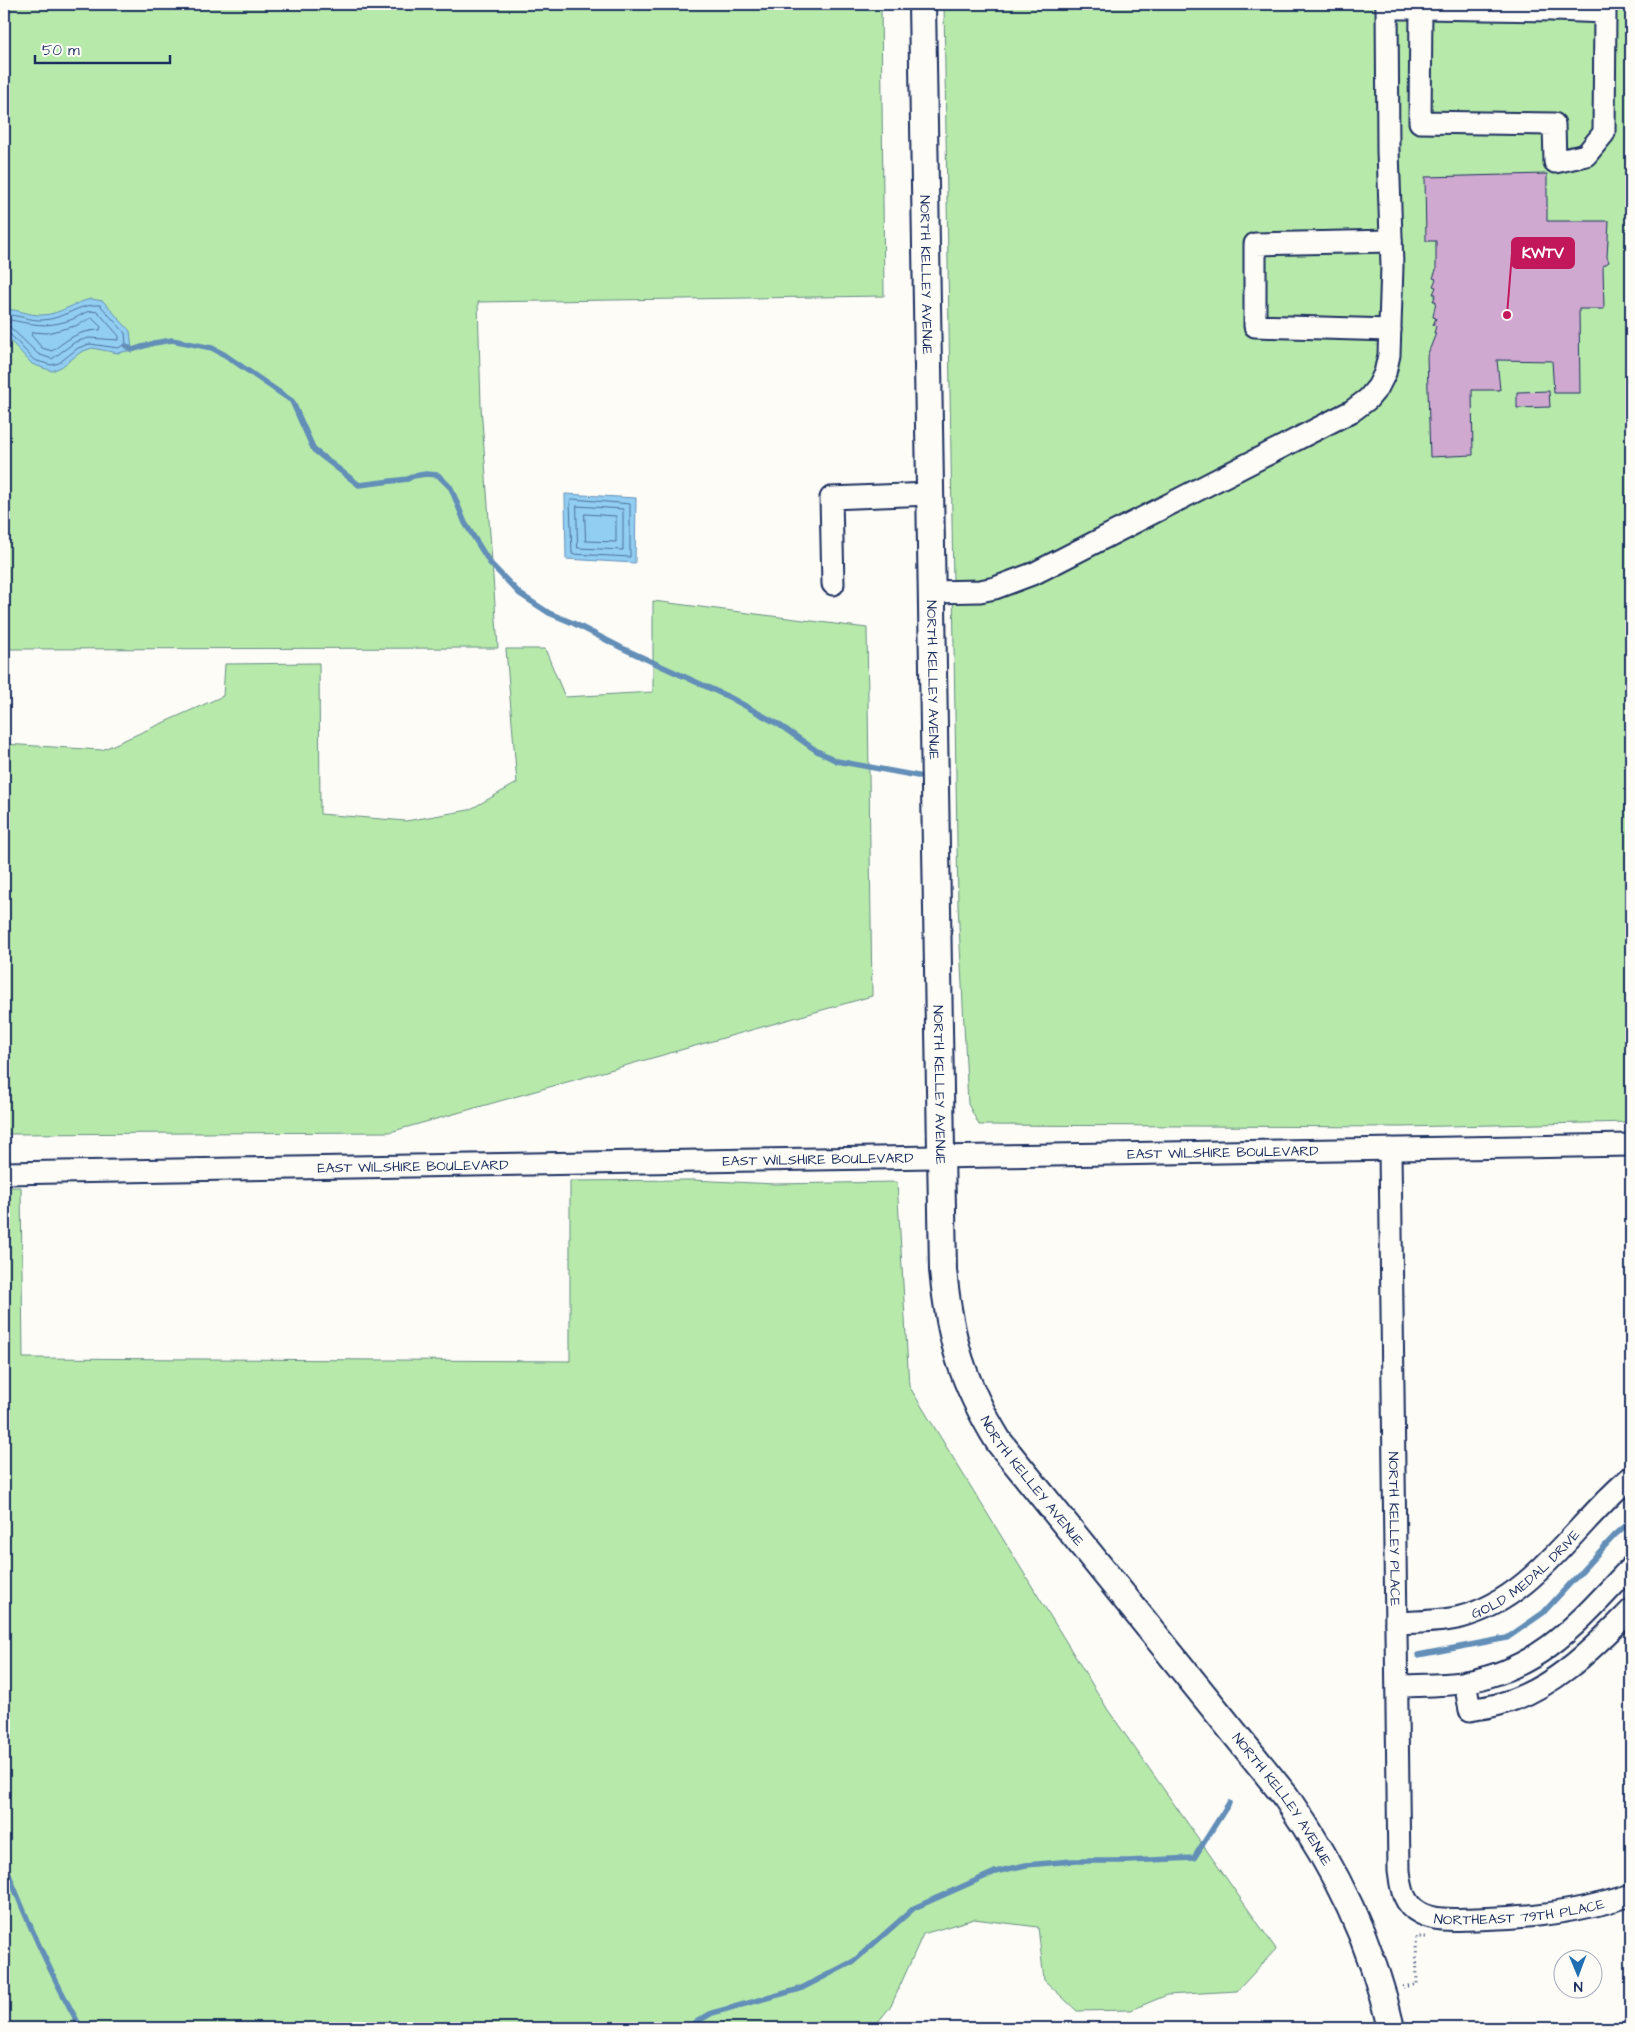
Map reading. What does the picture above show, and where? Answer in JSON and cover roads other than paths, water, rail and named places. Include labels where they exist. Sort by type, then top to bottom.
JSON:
[{"type":"main road","name":"NORTH KELLEY AVENUE","points":[[922,4],[943,1270],[947,1309],[954,1346],[964,1374],[999,1442],[1286,1796],[1314,1836],[1335,1874],[1366,1943],[1379,1980],[1391,2028]]},
{"type":"street","points":[[932,592],[980,591],[995,588],[1035,573],[1352,411],[1368,400],[1378,387],[1385,373],[1390,330],[1391,242],[1387,6],[1421,8],[1555,7],[1605,12],[1604,133],[1586,155],[1555,162],[1554,124],[1420,122],[1421,8]]},
{"type":"street","points":[[1390,330],[1255,326],[1255,244],[1391,242]]},
{"type":"street","points":[[833,584],[832,498],[930,494]]},
{"type":"street","name":"EAST WILSHIRE BOULEVARD","points":[[4,1173],[1631,1145]]},
{"type":"street","name":"NORTH KELLEY PLACE","points":[[1390,1149],[1399,1870],[1404,1896],[1410,1906]]},
{"type":"street","name":"GOLD MEDAL DRIVE","points":[[1396,1623],[1460,1617],[1484,1610],[1511,1595],[1533,1576],[1610,1496],[1631,1477]]},
{"type":"street","points":[[1398,1686],[1465,1682],[1493,1675],[1522,1664],[1548,1648],[1579,1621],[1631,1567]]},
{"type":"street","points":[[1465,1682],[1470,1710],[1501,1704],[1535,1690],[1565,1672],[1594,1647],[1631,1610]]},
{"type":"street","name":"NORTHEAST 79TH PLACE","points":[[1410,1906],[1419,1913],[1440,1919],[1524,1918],[1591,1907],[1631,1895]]},
{"type":"water","points":[[91,299],[103,301],[130,331],[132,350],[118,353],[92,348],[81,352],[61,367],[52,371],[32,364],[4,334],[4,310],[43,315]]},
{"type":"water","points":[[565,494],[636,498],[635,563],[566,559]]},
{"type":"waterway","points":[[126,346],[132,350],[172,340],[212,348],[225,355],[292,401],[314,450],[359,485],[408,479],[413,476],[426,474],[438,475],[451,488],[465,523],[490,563],[520,594],[549,613],[731,698],[778,724],[817,751],[837,761],[918,776]]},
{"type":"waterway","points":[[1418,1655],[1507,1638],[1543,1613],[1615,1535],[1631,1521]]},
{"type":"waterway","points":[[4,1605],[4,1612]]},
{"type":"waterway","points":[[686,2028],[712,2013],[800,1989],[854,1961],[914,1908],[995,1872],[1026,1865],[1072,1861],[1194,1858],[1229,1803]]},
{"type":"waterway","points":[[4,1862],[21,1905],[59,1988],[81,2028]]},
{"type":"place","name":"KWTV","points":[[1507,315]]}]
